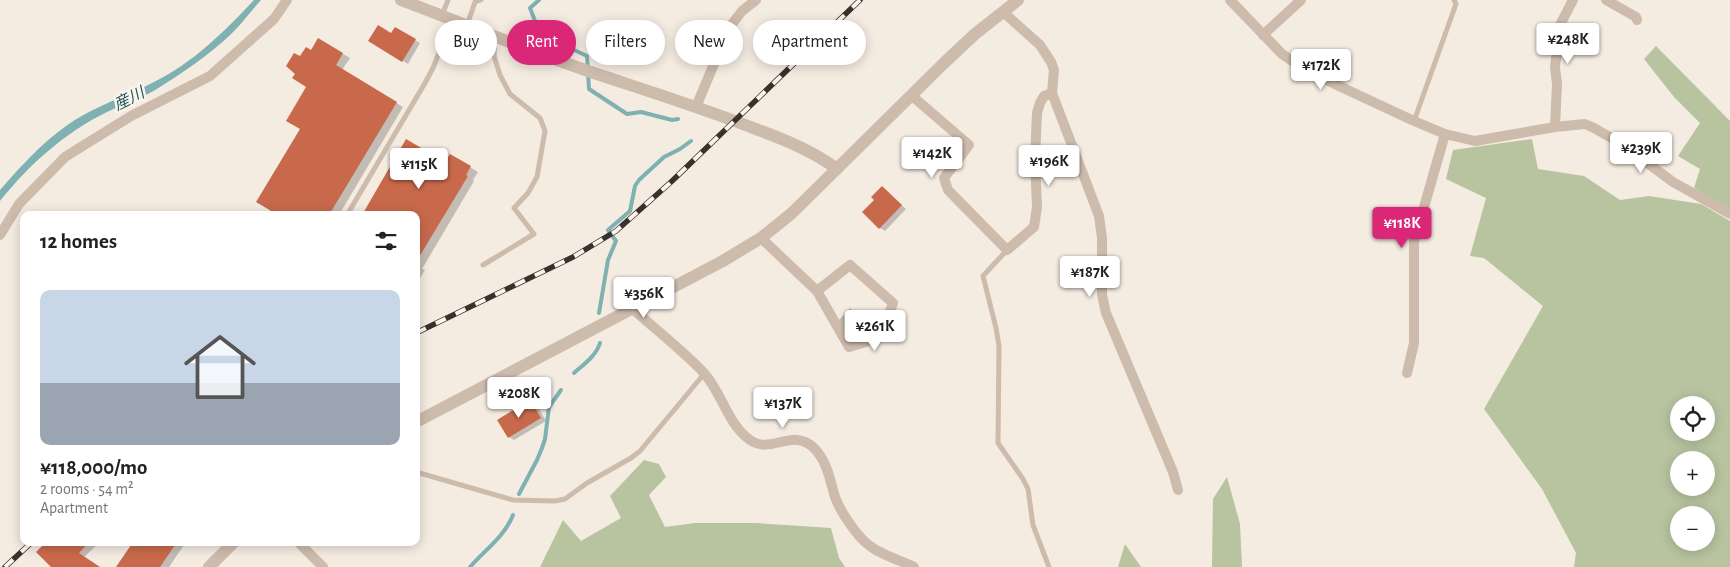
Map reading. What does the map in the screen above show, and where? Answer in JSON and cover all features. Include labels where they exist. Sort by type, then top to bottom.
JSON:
[{"type":"street","points":[[0,235],[19,204],[65,157],[131,116],[210,76],[274,19],[287,0]]},
{"type":"street","points":[[401,0],[454,20]]},
{"type":"street","points":[[696,107],[729,28],[742,11],[756,0]]},
{"type":"street","points":[[420,420],[740,252],[761,238],[792,214],[944,62],[1018,0]]},
{"type":"street","points":[[1230,0],[1282,54],[1309,72],[1414,121],[1445,134],[1475,141],[1555,127],[1585,124],[1622,144],[1672,182],[1730,214]]},
{"type":"street","points":[[1263,35],[1301,0]]},
{"type":"street","points":[[1555,127],[1557,84],[1555,67],[1560,25],[1573,0]]},
{"type":"street","points":[[1606,0],[1636,17],[1636,20]]},
{"type":"street","points":[[1003,12],[1040,45],[1047,53],[1054,70],[1052,93],[1099,216],[1102,238],[1102,295],[1106,313],[1173,472],[1178,490]]},
{"type":"street","points":[[497,37],[696,107],[797,145],[822,158],[837,169]]},
{"type":"street","points":[[911,95],[970,145],[944,178],[948,190],[1007,250],[1034,227],[1037,207],[1035,159],[1037,113],[1044,96],[1052,93]]},
{"type":"street","points":[[1407,373],[1414,343],[1414,242],[1445,134]]},
{"type":"street","points":[[761,238],[817,291],[849,347],[880,338],[893,303],[850,265],[817,291]]},
{"type":"street","points":[[633,308],[704,373],[735,425],[751,441],[766,445],[798,440],[806,441],[813,447],[820,455],[837,503],[849,523],[869,546],[914,567]]},
{"type":"street","points":[[210,567],[230,546]]},
{"type":"street","points":[[302,546],[323,567]]},
{"type":"lane","points":[[349,211],[433,68],[447,17],[448,0]]},
{"type":"lane","points":[[469,20],[475,2],[481,0]]},
{"type":"lane","points":[[1414,121],[1456,4],[1454,0]]},
{"type":"lane","points":[[483,264],[534,234],[514,208],[528,193],[536,177],[545,131],[540,118],[510,94],[497,65]]},
{"type":"lane","points":[[1007,250],[983,276],[999,346],[998,443],[1028,489],[1033,525],[1049,567]]},
{"type":"lane","points":[[420,473],[512,500],[555,501],[565,499],[587,483],[640,451],[704,373]]},
{"type":"green space","points":[[1656,46],[1730,121],[1730,210],[1694,188],[1700,169],[1678,156],[1700,123],[1674,97],[1644,59]]},
{"type":"green space","points":[[1532,139],[1538,169],[1584,176],[1620,200],[1649,196],[1701,204],[1730,221],[1730,567],[1574,567],[1576,553],[1542,489],[1484,409],[1543,306],[1484,258],[1470,256],[1486,198],[1446,179],[1453,150]]},
{"type":"green space","points":[[850,308],[876,332],[856,341],[848,338],[839,320]]},
{"type":"green space","points":[[644,460],[659,464],[666,477],[649,495],[665,527],[695,523],[756,523],[831,528],[839,558],[845,567],[540,567],[563,520],[581,541],[621,518],[610,496]]},
{"type":"green space","points":[[1227,477],[1240,524],[1242,567],[1212,567],[1213,499]]},
{"type":"green space","points":[[1125,544],[1141,567],[1118,567]]},
{"type":"water","name":"産川","points":[[254,0],[261,0],[232,33],[212,51],[187,70],[153,91],[105,113],[75,131],[35,163],[0,201],[0,190],[48,140],[76,119],[154,82],[182,66],[220,35]]},
{"type":"building","points":[[378,25],[391,33],[395,27],[416,39],[402,62],[368,41]]},
{"type":"building","points":[[318,38],[343,53],[336,65],[397,102],[331,211],[271,211],[256,202],[300,129],[286,121],[306,87],[292,78],[295,74],[286,66],[294,53],[300,56],[306,47],[311,50]]},
{"type":"building","points":[[406,139],[445,162],[450,154],[471,166],[466,175],[468,176],[420,255],[420,211],[364,211]]},
{"type":"building","points":[[882,186],[902,205],[879,229],[862,212],[874,200],[871,197]]},
{"type":"building","points":[[530,400],[541,418],[508,438],[497,420]]},
{"type":"building","points":[[42,546],[85,546],[79,553],[100,567],[51,567],[36,552]]},
{"type":"building","points":[[130,546],[174,546],[160,567],[116,567]]},
{"type":"waterway","points":[[539,0],[530,8],[540,34],[587,56],[589,89],[627,114],[641,112],[672,120],[678,119]]},
{"type":"waterway","points":[[599,313],[608,260],[616,241],[608,230],[630,211],[635,186],[639,180],[664,157],[691,141]]},
{"type":"waterway","points":[[574,373],[592,356],[600,343]]},
{"type":"waterway","points":[[519,494],[542,448],[549,407],[561,390]]},
{"type":"waterway","points":[[470,567],[505,530],[513,515]]},
{"type":"railway","points":[[420,331],[573,257],[616,231],[671,182],[860,0]]},
{"type":"railway","points":[[5,567],[28,546]]}]
